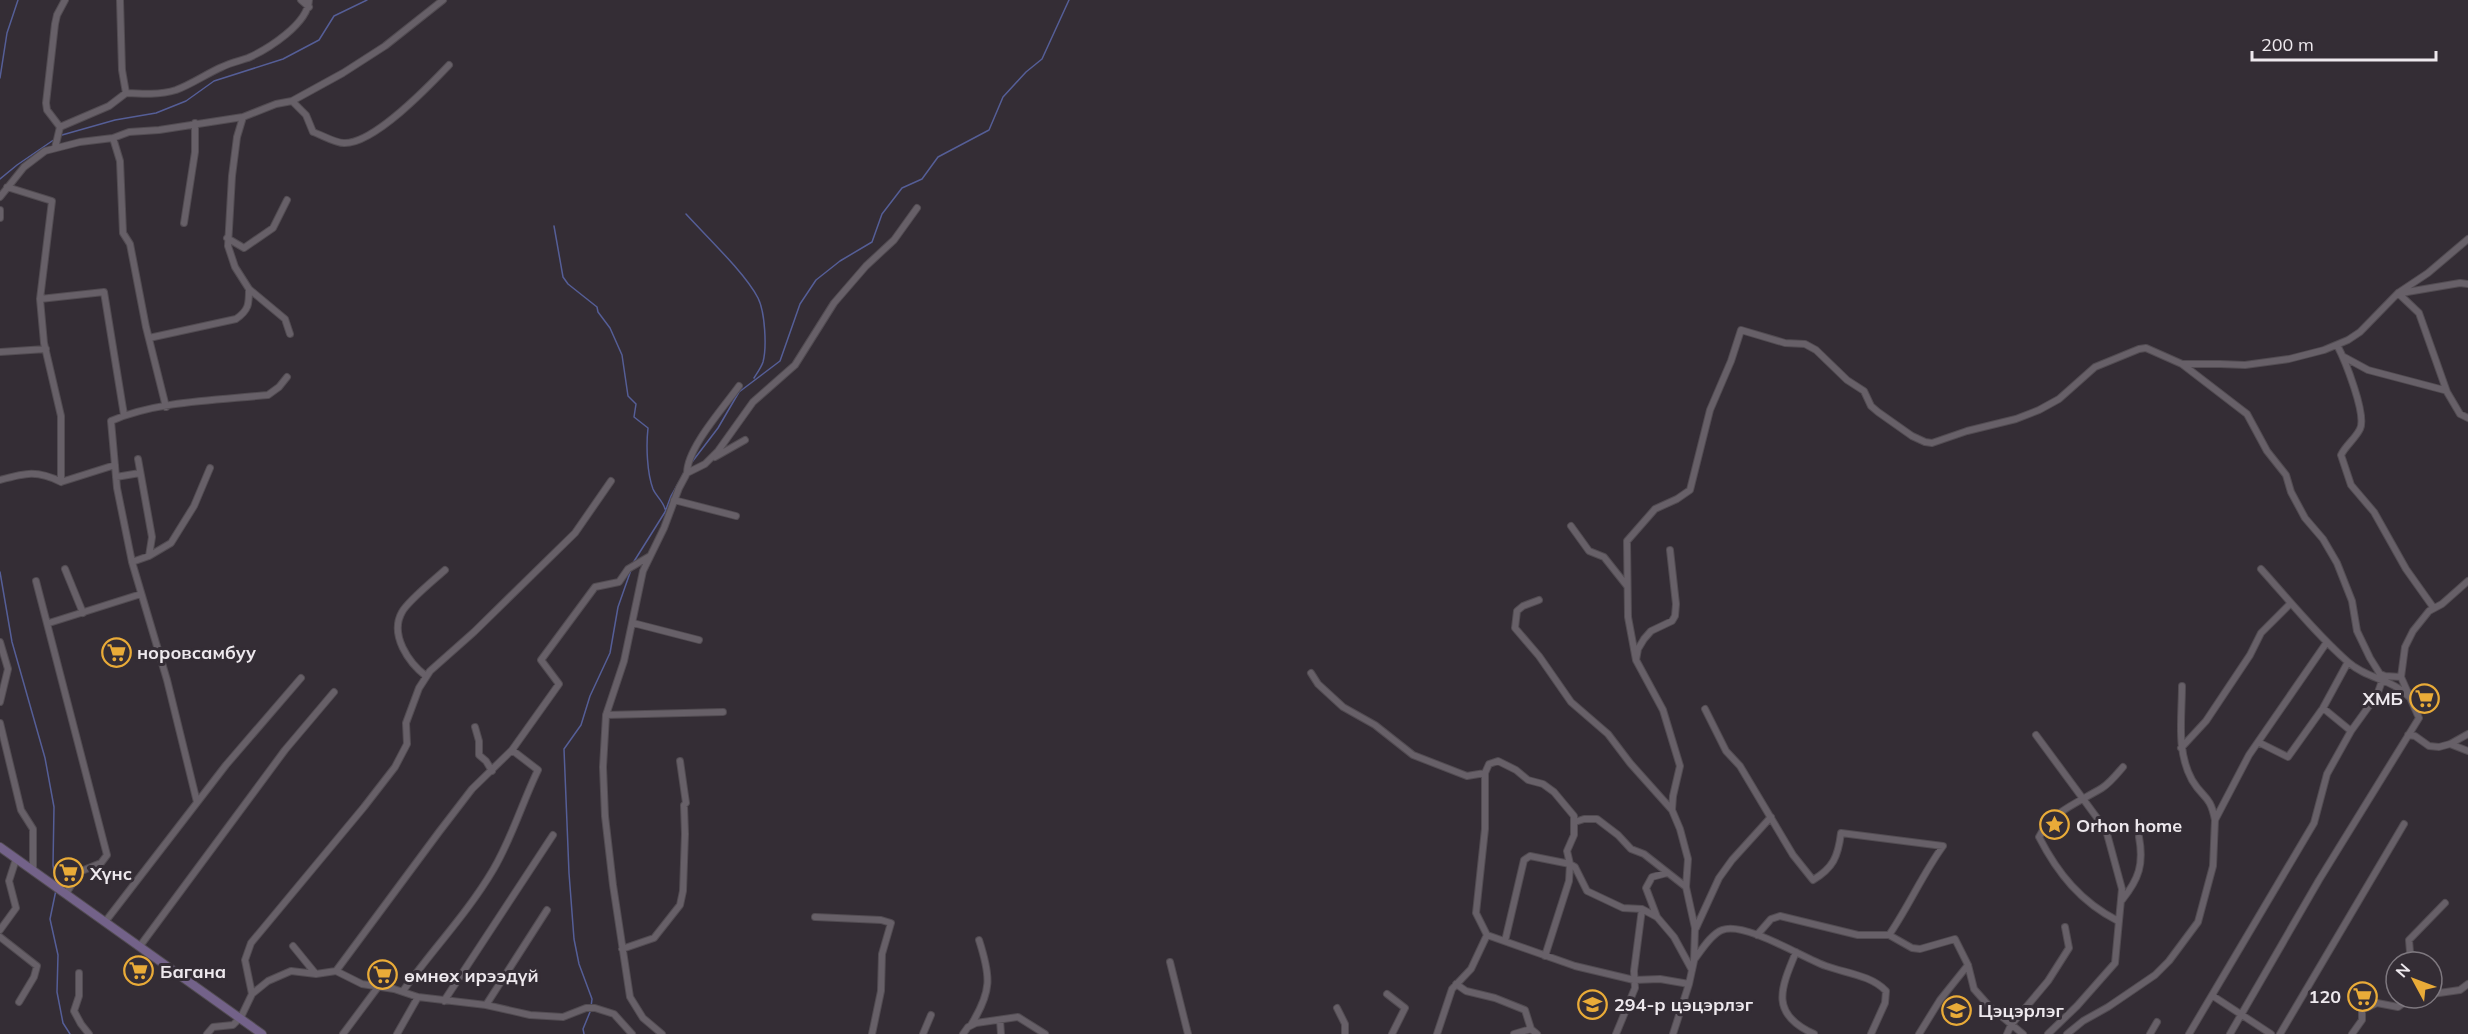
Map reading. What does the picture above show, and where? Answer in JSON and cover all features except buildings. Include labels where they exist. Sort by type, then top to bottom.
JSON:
[{"type":"main road","points":[[0,847],[262,1034]]},
{"type":"street","points":[[60,127],[47,110],[46,103],[55,24],[65,0]]},
{"type":"street","points":[[120,0],[122,70],[126,93]]},
{"type":"street","points":[[60,127],[109,106],[126,93],[151,94],[175,90],[222,67],[250,57],[283,37],[296,25],[309,4],[301,0]]},
{"type":"street","points":[[0,196],[24,166],[45,151],[80,142],[113,138],[129,132],[159,130],[243,117],[276,104],[292,101],[343,73],[385,46],[443,0]]},
{"type":"street","points":[[292,101],[306,115],[313,132],[344,143],[358,140],[377,130],[408,105],[450,65]]},
{"type":"street","points":[[243,117],[237,137],[227,238],[235,267],[249,288],[285,319],[290,334]]},
{"type":"street","points":[[184,223],[195,152],[195,123]]},
{"type":"street","points":[[55,148],[60,127]]},
{"type":"street","points":[[113,138],[120,162],[123,233],[130,244],[166,407]]},
{"type":"street","points":[[7,187],[52,201],[40,299],[46,349],[61,416],[61,482]]},
{"type":"street","points":[[227,238],[244,248],[273,228],[287,200]]},
{"type":"street","points":[[705,464],[729,436],[753,402],[795,365],[834,303],[866,266],[894,240],[917,208]]},
{"type":"street","points":[[0,210],[0,218]]},
{"type":"street","points":[[2182,364],[2245,365],[2289,359],[2334,346],[2360,332],[2398,293],[2427,273],[2468,239]]},
{"type":"street","points":[[2398,293],[2460,283],[2468,284]]},
{"type":"street","points":[[149,338],[236,319],[246,312],[249,304],[249,288]]},
{"type":"street","points":[[40,299],[104,292],[124,416]]},
{"type":"street","points":[[2398,293],[2419,313],[2447,392],[2460,414],[2468,418]]},
{"type":"street","points":[[1672,810],[1672,796],[1680,774],[1677,751],[1663,710],[1636,660],[1628,617],[1627,541],[1654,509],[1677,499],[1690,490],[1710,410],[1731,361],[1741,330],[1785,343],[1805,344],[1816,350],[1847,380],[1864,391],[1871,406],[1878,412],[1925,442],[1932,443],[1966,431],[1991,427],[2039,410],[2059,399],[2095,367],[2139,349],[2146,348],[2182,364],[2247,414],[2267,451],[2286,475],[2299,507],[2337,563],[2352,601],[2357,631],[2370,658],[2380,674],[2401,677]]},
{"type":"street","points":[[2334,346],[2349,369],[2363,421],[2360,430],[2347,444],[2341,455],[2345,471],[2351,484],[2374,512],[2406,569],[2433,608]]},
{"type":"street","points":[[0,352],[46,349]]},
{"type":"street","points":[[2343,357],[2368,370],[2444,390]]},
{"type":"street","points":[[197,802],[167,680],[132,562],[116,477],[111,421],[166,407],[268,395],[287,377]]},
{"type":"street","points":[[662,1034],[644,1018],[630,997],[605,816],[603,767],[606,715],[624,661],[643,571],[672,511],[674,500],[687,473],[687,465],[700,441],[739,386]]},
{"type":"street","points":[[687,473],[744,440]]},
{"type":"street","points":[[138,459],[152,537],[149,556]]},
{"type":"street","points":[[0,480],[29,473],[46,475],[61,482],[115,465]]},
{"type":"street","points":[[132,562],[149,556],[171,543],[194,506],[210,468]]},
{"type":"street","points":[[116,477],[140,473]]},
{"type":"street","points":[[252,994],[245,960],[251,943],[395,767],[406,744],[406,723],[426,676],[575,533],[611,481]]},
{"type":"street","points":[[674,500],[736,516]]},
{"type":"street","points":[[1571,526],[1589,551],[1604,557],[1627,586]]},
{"type":"street","points":[[1636,660],[1644,639],[1652,631],[1672,621],[1675,616],[1676,604],[1670,550]]},
{"type":"street","points":[[336,971],[438,832],[472,789],[512,750],[559,684],[542,660],[595,587],[619,582],[628,569],[651,555]]},
{"type":"street","points":[[65,569],[82,614]]},
{"type":"street","points":[[2261,569],[2348,663],[2369,676],[2399,687],[2410,698]]},
{"type":"street","points":[[426,676],[405,654],[398,626],[402,612],[445,570]]},
{"type":"street","points":[[36,581],[49,623],[107,855],[101,862],[79,872],[64,892]]},
{"type":"street","points":[[2230,1034],[2419,718],[2401,677],[2405,647],[2423,617],[2468,581]]},
{"type":"street","points":[[49,623],[141,594]]},
{"type":"street","points":[[1539,600],[1517,611],[1515,628],[1539,656],[1570,702],[1608,734],[1630,764],[1672,810],[1680,829],[1688,859],[1686,887],[1695,928],[1694,961],[1673,1034]]},
{"type":"street","points":[[2181,748],[2206,721],[2250,655],[2261,633],[2291,603]]},
{"type":"street","points":[[633,623],[699,640]]},
{"type":"street","points":[[0,642],[8,669],[0,702]]},
{"type":"street","points":[[2215,820],[2258,742],[2327,642]]},
{"type":"street","points":[[2258,742],[2288,758],[2323,708],[2348,663]]},
{"type":"street","points":[[1311,673],[1318,684],[1343,707],[1374,724],[1413,755],[1467,776],[1485,773]]},
{"type":"street","points":[[105,922],[226,765],[301,678]]},
{"type":"street","points":[[2189,1034],[2314,823],[2326,774],[2350,730],[2377,695],[2382,681]]},
{"type":"street","points":[[2067,1034],[2083,1021],[2155,975],[2169,961],[2198,922],[2213,866],[2215,820],[2212,803],[2192,780],[2181,748],[2182,686]]},
{"type":"street","points":[[140,946],[285,750],[334,692]]},
{"type":"street","points":[[2323,708],[2350,730]]},
{"type":"street","points":[[1705,709],[1726,751],[1740,766],[1793,855],[1813,880],[1829,871],[1839,848],[1841,833],[1943,846],[1923,874],[1908,907],[1889,935]]},
{"type":"street","points":[[606,715],[723,712]]},
{"type":"street","points":[[0,723],[21,810],[33,830],[33,871]]},
{"type":"street","points":[[475,727],[479,741],[479,755],[492,771]]},
{"type":"street","points":[[2408,735],[2415,736],[2429,747],[2439,747],[2468,734]]},
{"type":"street","points":[[2036,735],[2106,830],[2122,889],[2115,963],[2077,1006],[2048,1034]]},
{"type":"street","points":[[2450,744],[2468,751]]},
{"type":"street","points":[[403,991],[458,922],[508,844],[538,770],[512,750]]},
{"type":"street","points":[[622,949],[654,938],[680,905],[683,891],[684,806],[686,803],[680,761]]},
{"type":"street","points":[[1545,956],[1569,881],[1570,864],[1567,851],[1574,835],[1574,816],[1566,804],[1543,784],[1528,780],[1516,770],[1498,761],[1489,764],[1485,773],[1485,829],[1476,913],[1487,935],[1545,956],[1634,980],[1660,979],[1689,984]]},
{"type":"street","points":[[2118,921],[2099,912],[2070,886],[2039,837],[2046,823],[2104,786],[2123,767]]},
{"type":"street","points":[[1695,928],[1719,878],[1739,851],[1771,817]]},
{"type":"street","points":[[1575,822],[1597,819],[1618,835],[1631,849],[1644,854],[1686,887]]},
{"type":"street","points":[[2280,1034],[2404,824]]},
{"type":"street","points":[[444,1001],[553,835]]},
{"type":"street","points":[[2119,903],[2133,886],[2143,856],[2139,837]]},
{"type":"street","points":[[1505,941],[1527,857],[1570,864],[1575,867],[1587,891],[1623,908],[1642,909],[1657,917]]},
{"type":"street","points":[[0,930],[16,908],[9,881],[16,859]]},
{"type":"street","points":[[1667,873],[1652,878],[1647,888],[1657,917],[1674,937],[1692,970]]},
{"type":"street","points":[[2410,950],[2409,940],[2445,903]]},
{"type":"street","points":[[1616,1034],[1635,988],[1642,909]]},
{"type":"street","points":[[486,1005],[547,910]]},
{"type":"street","points":[[1757,935],[1772,919],[1780,915],[1858,934],[1889,935],[1912,948],[1920,949],[1955,939],[1968,965],[1974,989],[2023,1034]]},
{"type":"street","points":[[815,917],[891,923],[882,954],[881,991],[872,1034]]},
{"type":"street","points":[[2007,1034],[2011,1025],[2048,981],[2069,948],[2065,927]]},
{"type":"street","points":[[1694,961],[1712,938],[1722,930],[1738,929],[1757,935],[1825,966],[1856,975],[1881,986],[1886,991],[1886,1003],[1871,1034]]},
{"type":"street","points":[[1437,1034],[1452,989],[1471,969],[1487,935]]},
{"type":"street","points":[[0,937],[37,966],[34,977],[19,1002]]},
{"type":"street","points":[[963,1034],[981,1010],[989,980],[979,940]]},
{"type":"street","points":[[293,946],[316,974]]},
{"type":"street","points":[[1796,952],[1782,989],[1785,1013],[1793,1022],[1814,1034]]},
{"type":"street","points":[[1170,962],[1188,1034]]},
{"type":"street","points":[[1919,1034],[1940,1000],[1968,965]]},
{"type":"street","points":[[207,1034],[213,1028],[233,1025],[241,1017],[252,994],[268,981],[291,971],[316,974],[336,971],[362,984],[403,991],[418,998],[486,1005],[550,1017],[563,1017],[586,1008],[595,1008],[614,1014],[632,1034]]},
{"type":"street","points":[[79,973],[80,996],[74,1011],[89,1034]]},
{"type":"street","points":[[1456,984],[1466,991],[1495,998],[1525,1010],[1534,1031],[1514,1034]]},
{"type":"street","points":[[2444,992],[2460,990],[2468,984]]},
{"type":"street","points":[[343,1034],[378,987]]},
{"type":"street","points":[[1387,994],[1405,1008],[1392,1034]]},
{"type":"street","points":[[2213,996],[2271,1034]]},
{"type":"street","points":[[397,1034],[418,998]]},
{"type":"street","points":[[2352,1034],[2362,1020],[2362,1010],[2377,1003],[2384,1004]]},
{"type":"street","points":[[1337,1008],[1345,1024],[1346,1034]]},
{"type":"street","points":[[922,1034],[931,1015]]},
{"type":"street","points":[[971,1026],[976,1023],[1018,1017],[1045,1034]]},
{"type":"street","points":[[1000,1020],[1001,1034]]},
{"type":"street","points":[[2150,1034],[2157,1022]]},
{"type":"waterway","points":[[0,78],[7,33],[18,0]]},
{"type":"waterway","points":[[62,135],[115,120],[156,113],[186,101],[214,81],[283,59],[319,40],[334,16],[367,0]]},
{"type":"waterway","points":[[692,462],[718,428],[739,392],[780,361],[800,304],[816,280],[840,261],[872,242],[882,214],[902,188],[922,179],[938,157],[989,130],[1003,97],[1026,72],[1042,59],[1069,0]]},
{"type":"waterway","points":[[0,179],[55,139]]},
{"type":"waterway","points":[[686,214],[735,266],[758,298],[764,320],[765,348],[763,362],[754,378]]},
{"type":"waterway","points":[[554,226],[563,277],[568,284],[597,307],[610,328],[622,355],[628,396],[636,404],[634,417],[648,428],[647,443],[651,483],[665,509]]},
{"type":"waterway","points":[[633,563],[665,512],[684,473]]},
{"type":"waterway","points":[[591,1007],[592,999],[579,964],[574,939],[564,749],[581,725],[590,696],[610,653],[618,607],[631,570]]},
{"type":"waterway","points":[[0,572],[12,642],[45,758],[54,807],[53,865],[56,882]]},
{"type":"waterway","points":[[56,890],[50,919],[58,955],[57,992],[63,1023],[70,1034]]},
{"type":"waterway","points":[[584,1034],[583,1029],[590,1012]]},
{"type":"place","name":"норовсамбуу","points":[[116,652]]},
{"type":"place","name":"ХМБ","points":[[2424,698]]},
{"type":"place","name":"Orhon home","points":[[2055,825]]},
{"type":"place","name":"Хүнс","points":[[69,873]]},
{"type":"place","name":"Багана","points":[[139,971]]},
{"type":"place","name":"өмнөх ирээдүй","points":[[383,975]]},
{"type":"place","name":"120","points":[[2362,996]]},
{"type":"place","name":"294-р цэцэрлэг","points":[[1593,1004]]},
{"type":"place","name":"Цэцэрлэг","points":[[1957,1010]]}]
